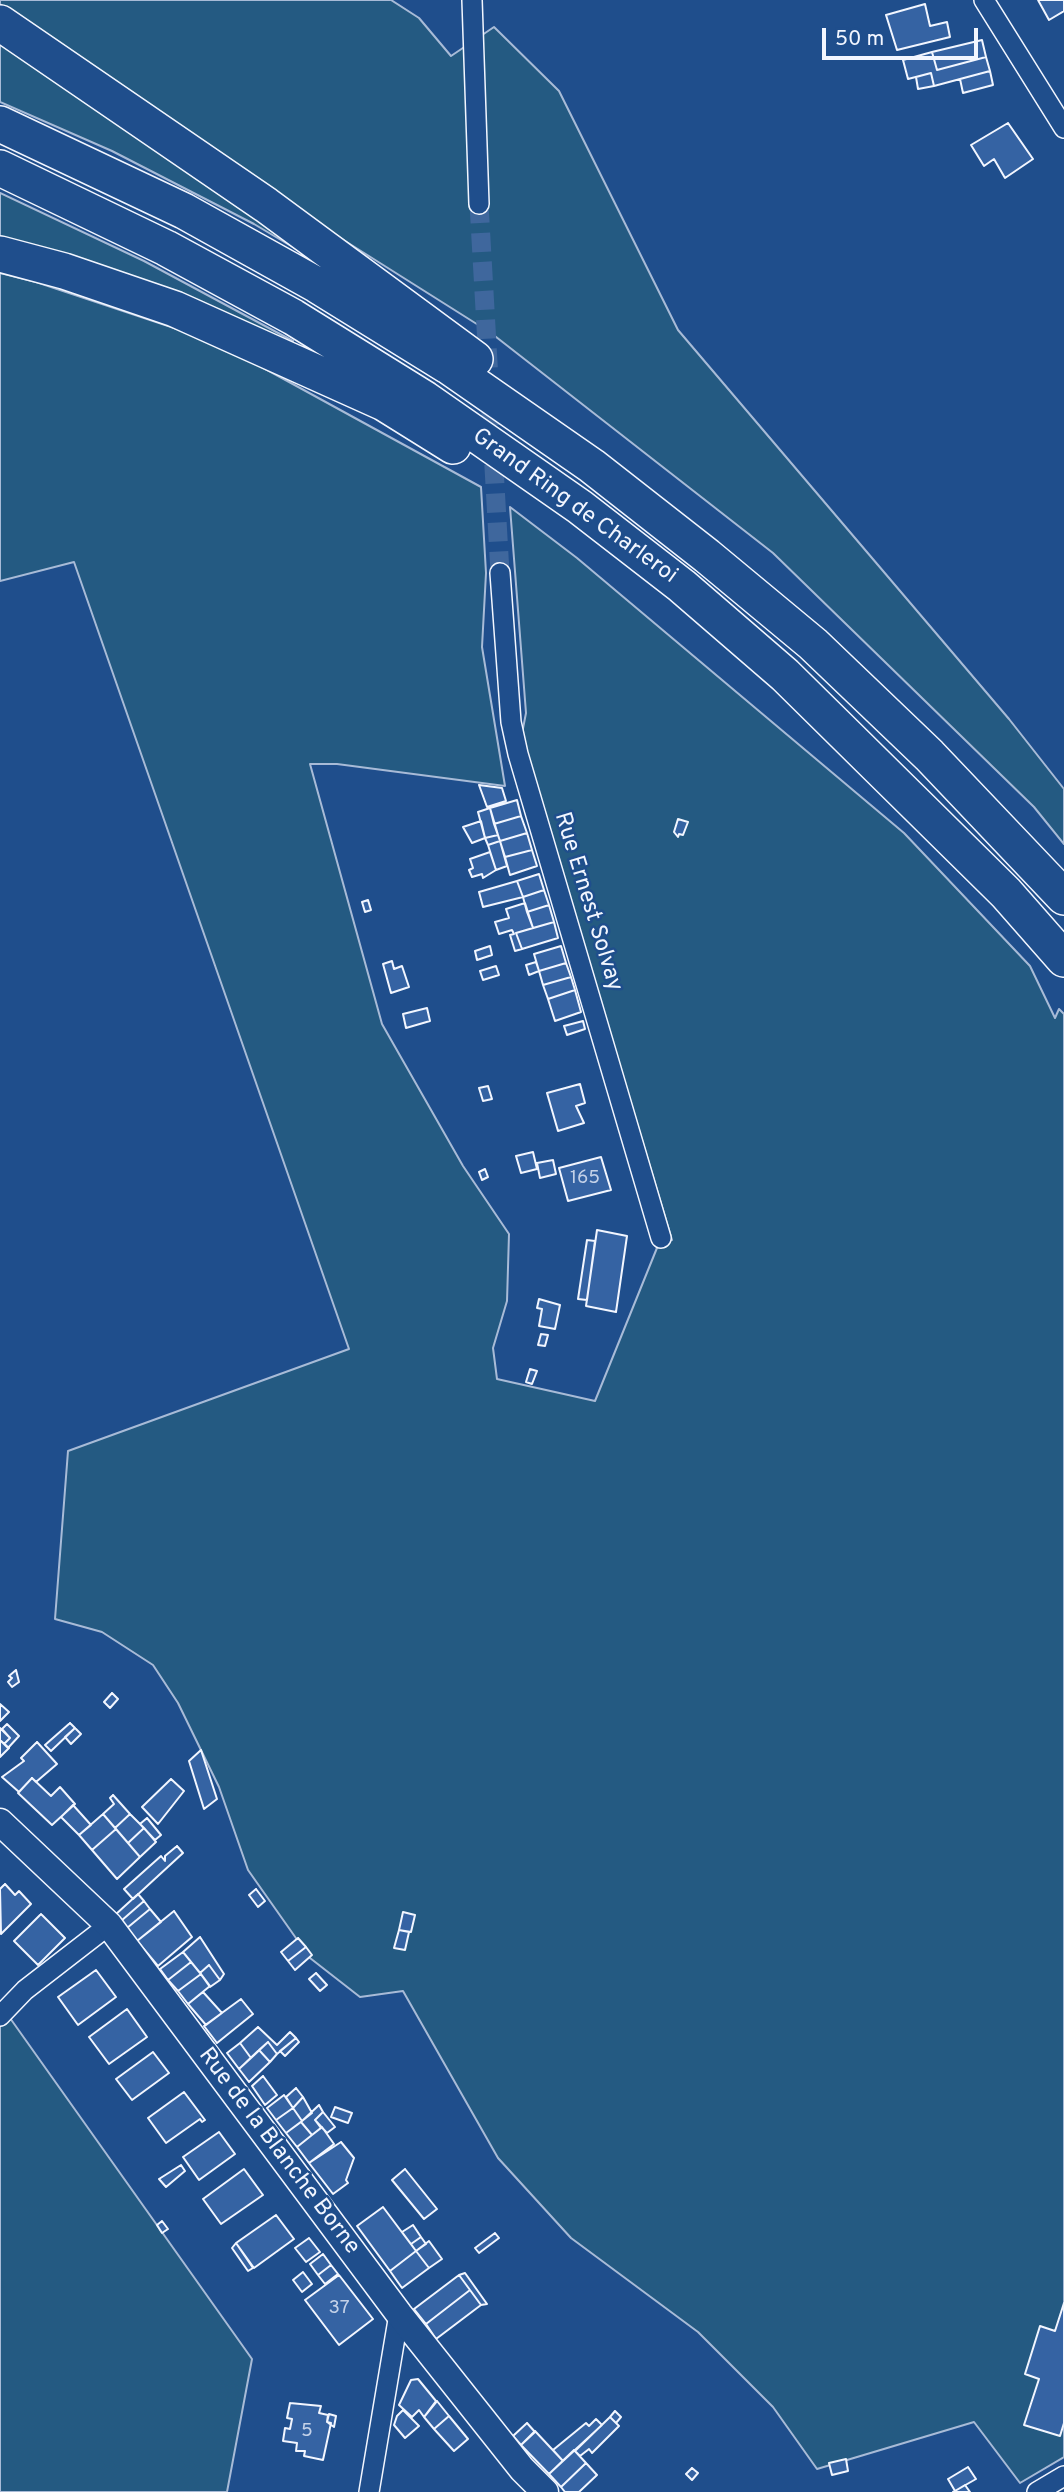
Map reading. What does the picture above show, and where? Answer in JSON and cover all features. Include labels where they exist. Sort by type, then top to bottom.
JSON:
[{"type":"highway","points":[[0,23],[266,205],[567,426],[592,466]]},
{"type":"highway","name":"Grand Ring de Charleroi","points":[[0,124],[184,211],[317,285],[448,366],[592,466],[813,644],[929,755],[1064,897]]},
{"type":"highway","name":"Grand Ring de Charleroi","points":[[0,168],[166,248],[292,317],[425,399],[580,507],[682,586],[785,675],[897,782],[1006,893],[1064,959]]},
{"type":"highway","points":[[0,254],[64,271],[175,309],[384,403],[514,484],[612,556],[682,586]]},
{"type":"street","points":[[472,0],[480,204]]},
{"type":"street","points":[[984,0],[1064,128]]},
{"type":"street","name":"Rue Ernest Solvay","points":[[500,573],[511,722],[518,754],[661,1238]]},
{"type":"street","name":"Rue de la Blanche Borne","points":[[0,1822],[108,1926],[399,2314],[522,2469],[545,2492]]},
{"type":"street","points":[[0,2017],[25,1990],[108,1926]]},
{"type":"street","points":[[369,2492],[399,2314]]},
{"type":"street","points":[[1037,2492],[1064,2476]]},
{"type":"shaded area","points":[[0,0],[391,0],[419,18],[451,56],[494,27],[559,91],[678,330],[1009,719],[1064,789],[1064,844],[1034,807],[773,553],[491,333],[288,205],[0,4]]},
{"type":"shaded area","points":[[0,40],[318,262],[254,224],[112,151],[0,102]]},
{"type":"shaded area","points":[[0,193],[144,261],[293,341],[291,344],[206,305],[0,237]]},
{"type":"shaded area","points":[[0,273],[36,282],[216,342],[481,487],[486,573],[482,647],[505,786],[337,764],[310,764],[382,1024],[463,1166],[509,1234],[507,1301],[493,1348],[497,1379],[595,1401],[661,1238],[672,1240],[596,987],[518,754],[526,713],[510,507],[577,558],[904,833],[1030,966],[1055,1018],[1059,1009],[1064,1014],[1064,2457],[1020,2483],[974,2422],[817,2469],[773,2407],[698,2332],[571,2238],[498,2158],[403,1991],[360,1997],[310,1958],[248,1870],[219,1787],[178,1703],[153,1665],[102,1632],[55,1619],[68,1451],[349,1349],[74,562],[0,581]]},
{"type":"shaded area","points":[[5,2011],[252,2359],[227,2492],[0,2492],[0,2016]]},
{"type":"building","points":[[1038,0],[1064,0],[1064,11],[1049,20]]},
{"type":"building","points":[[925,4],[930,26],[947,22],[950,37],[897,50],[886,15]]},
{"type":"building","points":[[982,40],[986,57],[937,70],[932,52]]},
{"type":"building","points":[[932,52],[937,70],[986,57],[990,71],[934,86],[931,73],[908,79],[903,60]]},
{"type":"building","points":[[990,71],[993,85],[963,93],[960,79]]},
{"type":"building","points":[[931,73],[934,86],[918,89],[916,77]]},
{"type":"building","points":[[1008,123],[1033,159],[1005,178],[994,159],[984,166],[971,145]]},
{"type":"building","points":[[479,785],[502,788],[506,801],[487,807]]},
{"type":"building","points":[[517,800],[521,816],[494,824],[490,808]]},
{"type":"building","points":[[490,808],[498,835],[485,838],[478,812]]},
{"type":"building","points":[[521,816],[527,833],[500,841],[494,824]]},
{"type":"building","points":[[678,819],[688,822],[683,835],[679,834],[678,837],[674,832]]},
{"type":"building","points":[[481,821],[485,838],[472,843],[463,827]]},
{"type":"building","points":[[527,833],[532,850],[505,857],[500,841]]},
{"type":"building","points":[[498,835],[500,841],[488,845],[485,838]]},
{"type":"building","points":[[500,841],[507,866],[496,870],[488,845]]},
{"type":"building","points":[[532,850],[537,866],[510,875],[505,857]]},
{"type":"building","points":[[490,852],[496,870],[483,878],[482,874],[472,877],[469,870],[473,868],[470,859]]},
{"type":"building","points":[[539,874],[544,890],[523,897],[517,881]]},
{"type":"building","points":[[517,881],[523,897],[483,907],[479,892]]},
{"type":"building","points":[[544,890],[549,905],[527,912],[523,897]]},
{"type":"building","points":[[368,900],[371,910],[365,912],[362,902]]},
{"type":"building","points":[[525,903],[533,928],[516,933],[522,949],[515,951],[510,935],[514,934],[512,930],[499,934],[495,922],[509,918],[506,909]]},
{"type":"building","points":[[549,905],[554,922],[533,928],[527,912]]},
{"type":"building","points":[[554,922],[558,938],[522,949],[516,933]]},
{"type":"building","points":[[490,946],[492,955],[477,960],[475,951]]},
{"type":"building","points":[[561,946],[566,963],[539,971],[534,954]]},
{"type":"building","points":[[392,961],[394,969],[402,966],[409,987],[391,993],[383,964]]},
{"type":"building","points":[[536,962],[539,971],[529,975],[526,965]]},
{"type":"building","points":[[566,963],[571,977],[543,985],[539,971]]},
{"type":"building","points":[[496,966],[499,975],[483,980],[480,971]]},
{"type":"building","points":[[571,977],[575,990],[548,999],[543,985]]},
{"type":"building","points":[[575,990],[581,1012],[555,1021],[548,999]]},
{"type":"building","points":[[427,1008],[430,1021],[406,1028],[403,1014]]},
{"type":"building","points":[[583,1021],[585,1029],[567,1035],[564,1026]]},
{"type":"building","points":[[580,1084],[585,1103],[576,1106],[584,1123],[558,1131],[547,1093]]},
{"type":"building","points":[[488,1086],[492,1099],[483,1101],[479,1088]]},
{"type":"building","points":[[533,1152],[537,1169],[521,1173],[516,1156]]},
{"type":"building","points":[[601,1157],[611,1190],[568,1201],[559,1168]]},
{"type":"building","points":[[553,1160],[556,1174],[540,1178],[537,1163]]},
{"type":"building","points":[[485,1169],[488,1177],[482,1180],[479,1172]]},
{"type":"building","points":[[597,1230],[627,1236],[616,1312],[586,1306]]},
{"type":"building","points":[[587,1240],[595,1241],[587,1300],[578,1299]]},
{"type":"building","points":[[539,1299],[560,1305],[555,1329],[539,1326],[542,1309],[537,1308]]},
{"type":"building","points":[[541,1334],[548,1335],[545,1346],[538,1345]]},
{"type":"building","points":[[530,1369],[537,1371],[532,1384],[526,1382]]},
{"type":"building","points":[[16,1670],[19,1682],[12,1687],[8,1682],[12,1678],[9,1676]]},
{"type":"building","points":[[112,1693],[118,1699],[110,1708],[104,1702]]},
{"type":"building","points":[[0,1704],[9,1712],[0,1721]]},
{"type":"building","points":[[70,1723],[75,1728],[51,1751],[45,1745]]},
{"type":"building","points":[[7,1724],[19,1736],[8,1748],[4,1744],[10,1738],[2,1729]]},
{"type":"building","points":[[0,1728],[10,1738],[4,1744],[0,1740]]},
{"type":"building","points":[[75,1728],[81,1734],[71,1744],[65,1737]]},
{"type":"building","points":[[0,1740],[9,1748],[0,1757]]},
{"type":"building","points":[[37,1742],[57,1764],[36,1782],[32,1778],[19,1792],[2,1777],[24,1761],[21,1758]]},
{"type":"building","points":[[201,1750],[217,1799],[204,1809],[189,1761]]},
{"type":"building","points":[[32,1778],[51,1796],[60,1787],[75,1804],[52,1825],[18,1793]]},
{"type":"building","points":[[171,1779],[184,1791],[158,1824],[142,1807]]},
{"type":"building","points":[[113,1795],[130,1814],[115,1828],[103,1814],[114,1804],[110,1798]]},
{"type":"building","points":[[73,1805],[91,1825],[79,1835],[61,1817]]},
{"type":"building","points":[[103,1814],[116,1829],[92,1850],[79,1835]]},
{"type":"building","points":[[130,1814],[144,1828],[128,1843],[115,1828]]},
{"type":"building","points":[[147,1818],[161,1835],[155,1840],[140,1824]]},
{"type":"building","points":[[144,1828],[156,1842],[140,1857],[128,1843]]},
{"type":"building","points":[[116,1829],[140,1857],[117,1879],[92,1850]]},
{"type":"building","points":[[177,1846],[183,1853],[133,1899],[124,1889],[161,1856],[165,1861],[165,1856]]},
{"type":"building","points":[[5,1884],[15,1895],[19,1891],[31,1904],[1,1934],[0,1889]]},
{"type":"building","points":[[256,1889],[265,1901],[258,1907],[249,1895]]},
{"type":"building","points":[[138,1894],[144,1901],[121,1921],[115,1915]]},
{"type":"building","points":[[144,1901],[150,1909],[127,1928],[121,1921]]},
{"type":"building","points":[[150,1909],[161,1922],[137,1941],[127,1928]]},
{"type":"building","points":[[174,1911],[192,1937],[158,1966],[137,1941]]},
{"type":"building","points":[[403,1912],[415,1915],[411,1932],[399,1930]]},
{"type":"building","points":[[41,1914],[65,1938],[38,1965],[14,1941]]},
{"type":"building","points":[[399,1930],[409,1932],[405,1950],[394,1948]]},
{"type":"building","points":[[200,1937],[224,1974],[220,1980],[209,1965],[200,1973],[183,1952]]},
{"type":"building","points":[[298,1938],[306,1947],[288,1961],[281,1952]]},
{"type":"building","points":[[306,1947],[312,1955],[295,1970],[288,1961]]},
{"type":"building","points":[[183,1952],[191,1962],[168,1980],[160,1969]]},
{"type":"building","points":[[191,1962],[201,1974],[178,1991],[168,1980]]},
{"type":"building","points":[[209,1965],[220,1980],[210,1987],[200,1973]]},
{"type":"building","points":[[96,1970],[116,1997],[78,2025],[58,1997]]},
{"type":"building","points":[[316,1973],[327,1985],[320,1991],[309,1979]]},
{"type":"building","points":[[201,1974],[210,1986],[188,2004],[178,1991]]},
{"type":"building","points":[[203,1992],[222,2013],[206,2025],[188,2004]]},
{"type":"building","points":[[241,1999],[253,2014],[217,2043],[204,2026]]},
{"type":"building","points":[[127,2009],[147,2037],[109,2064],[89,2037]]},
{"type":"building","points":[[258,2027],[277,2045],[290,2032],[296,2038],[277,2054],[268,2042],[251,2058],[240,2043]]},
{"type":"building","points":[[296,2038],[299,2042],[285,2056],[280,2051]]},
{"type":"building","points":[[268,2042],[277,2054],[270,2062],[259,2050]]},
{"type":"building","points":[[240,2043],[251,2058],[239,2069],[227,2053]]},
{"type":"building","points":[[259,2050],[270,2062],[249,2082],[239,2069]]},
{"type":"building","points":[[153,2052],[169,2073],[132,2100],[116,2079]]},
{"type":"building","points":[[263,2076],[277,2095],[265,2105],[252,2086]]},
{"type":"building","points":[[296,2088],[303,2097],[293,2108],[286,2097]]},
{"type":"building","points":[[184,2092],[205,2120],[202,2122],[200,2119],[166,2143],[148,2118]]},
{"type":"building","points":[[284,2095],[293,2108],[276,2120],[267,2108]]},
{"type":"building","points":[[303,2097],[312,2113],[302,2121],[293,2108]]},
{"type":"building","points":[[319,2105],[323,2112],[315,2120],[321,2128],[312,2135],[301,2122]]},
{"type":"building","points":[[335,2107],[352,2113],[348,2123],[331,2117]]},
{"type":"building","points":[[293,2108],[302,2121],[286,2133],[276,2120]]},
{"type":"building","points":[[323,2112],[335,2127],[327,2133],[315,2120]]},
{"type":"building","points":[[301,2122],[312,2135],[297,2147],[286,2133]]},
{"type":"building","points":[[322,2127],[334,2144],[309,2163],[297,2147]]},
{"type":"building","points":[[219,2132],[235,2154],[199,2180],[183,2157]]},
{"type":"building","points":[[341,2142],[354,2158],[346,2180],[348,2183],[333,2194],[309,2163]]},
{"type":"building","points":[[181,2165],[185,2171],[166,2187],[159,2179]]},
{"type":"building","points":[[244,2169],[263,2195],[221,2224],[203,2199]]},
{"type":"building","points":[[405,2169],[437,2209],[424,2219],[392,2180]]},
{"type":"building","points":[[383,2207],[416,2251],[390,2271],[357,2226]]},
{"type":"building","points":[[276,2215],[294,2239],[254,2268],[236,2243]]},
{"type":"building","points":[[162,2221],[168,2229],[162,2233],[157,2225]]},
{"type":"building","points":[[413,2225],[421,2237],[411,2244],[402,2232]]},
{"type":"building","points":[[495,2233],[499,2238],[479,2253],[475,2248]]},
{"type":"building","points":[[421,2237],[426,2244],[416,2251],[411,2244]]},
{"type":"building","points":[[309,2238],[320,2252],[306,2262],[295,2248]]},
{"type":"building","points":[[429,2241],[442,2259],[429,2268],[416,2251]]},
{"type":"building","points":[[236,2243],[253,2268],[248,2271],[232,2248]]},
{"type":"building","points":[[416,2251],[429,2268],[402,2288],[390,2271]]},
{"type":"building","points":[[323,2254],[331,2265],[318,2275],[310,2264]]},
{"type":"building","points":[[331,2265],[338,2274],[325,2284],[318,2275]]},
{"type":"building","points":[[303,2272],[312,2284],[302,2292],[293,2280]]},
{"type":"building","points":[[465,2273],[487,2304],[481,2305],[459,2275]]},
{"type":"building","points":[[339,2275],[373,2319],[339,2345],[305,2300]]},
{"type":"building","points":[[459,2275],[470,2290],[426,2324],[414,2309]]},
{"type":"building","points":[[470,2290],[481,2305],[436,2339],[426,2324]]},
{"type":"building","points":[[1064,2303],[1064,2423],[1060,2436],[1024,2425],[1039,2379],[1025,2374],[1040,2326],[1055,2331]]},
{"type":"building","points":[[418,2379],[436,2401],[424,2417],[419,2410],[412,2417],[399,2405],[411,2380]]},
{"type":"building","points":[[437,2401],[449,2416],[434,2429],[424,2417]]},
{"type":"building","points":[[290,2403],[321,2406],[319,2413],[328,2415],[327,2422],[331,2423],[323,2460],[304,2456],[305,2451],[296,2451],[297,2443],[283,2441],[285,2428],[290,2429],[292,2419],[287,2418]]},
{"type":"building","points":[[403,2410],[419,2426],[405,2438],[394,2425]]},
{"type":"building","points":[[615,2411],[621,2417],[616,2423],[610,2417]]},
{"type":"building","points":[[329,2414],[336,2416],[334,2427],[327,2422]]},
{"type":"building","points":[[449,2416],[468,2439],[454,2451],[434,2429]]},
{"type":"building","points":[[610,2417],[619,2426],[592,2453],[589,2449],[580,2456],[575,2451]]},
{"type":"building","points":[[596,2419],[602,2425],[563,2461],[553,2450],[586,2423],[589,2426]]},
{"type":"building","points":[[527,2423],[535,2432],[521,2445],[513,2436]]},
{"type":"building","points":[[535,2431],[563,2461],[549,2474],[521,2445]]},
{"type":"building","points":[[574,2450],[586,2463],[561,2487],[549,2474]]},
{"type":"building","points":[[846,2459],[848,2471],[832,2475],[829,2463]]},
{"type":"building","points":[[586,2463],[597,2475],[579,2492],[565,2492],[561,2487]]},
{"type":"building","points":[[968,2467],[976,2479],[955,2491],[948,2479]]},
{"type":"building","points":[[692,2468],[698,2473],[692,2480],[686,2474]]},
{"type":"building","points":[[965,2485],[970,2492],[953,2492],[955,2491]]},
{"type":"tunnel","points":[[479,204],[500,573]]}]
